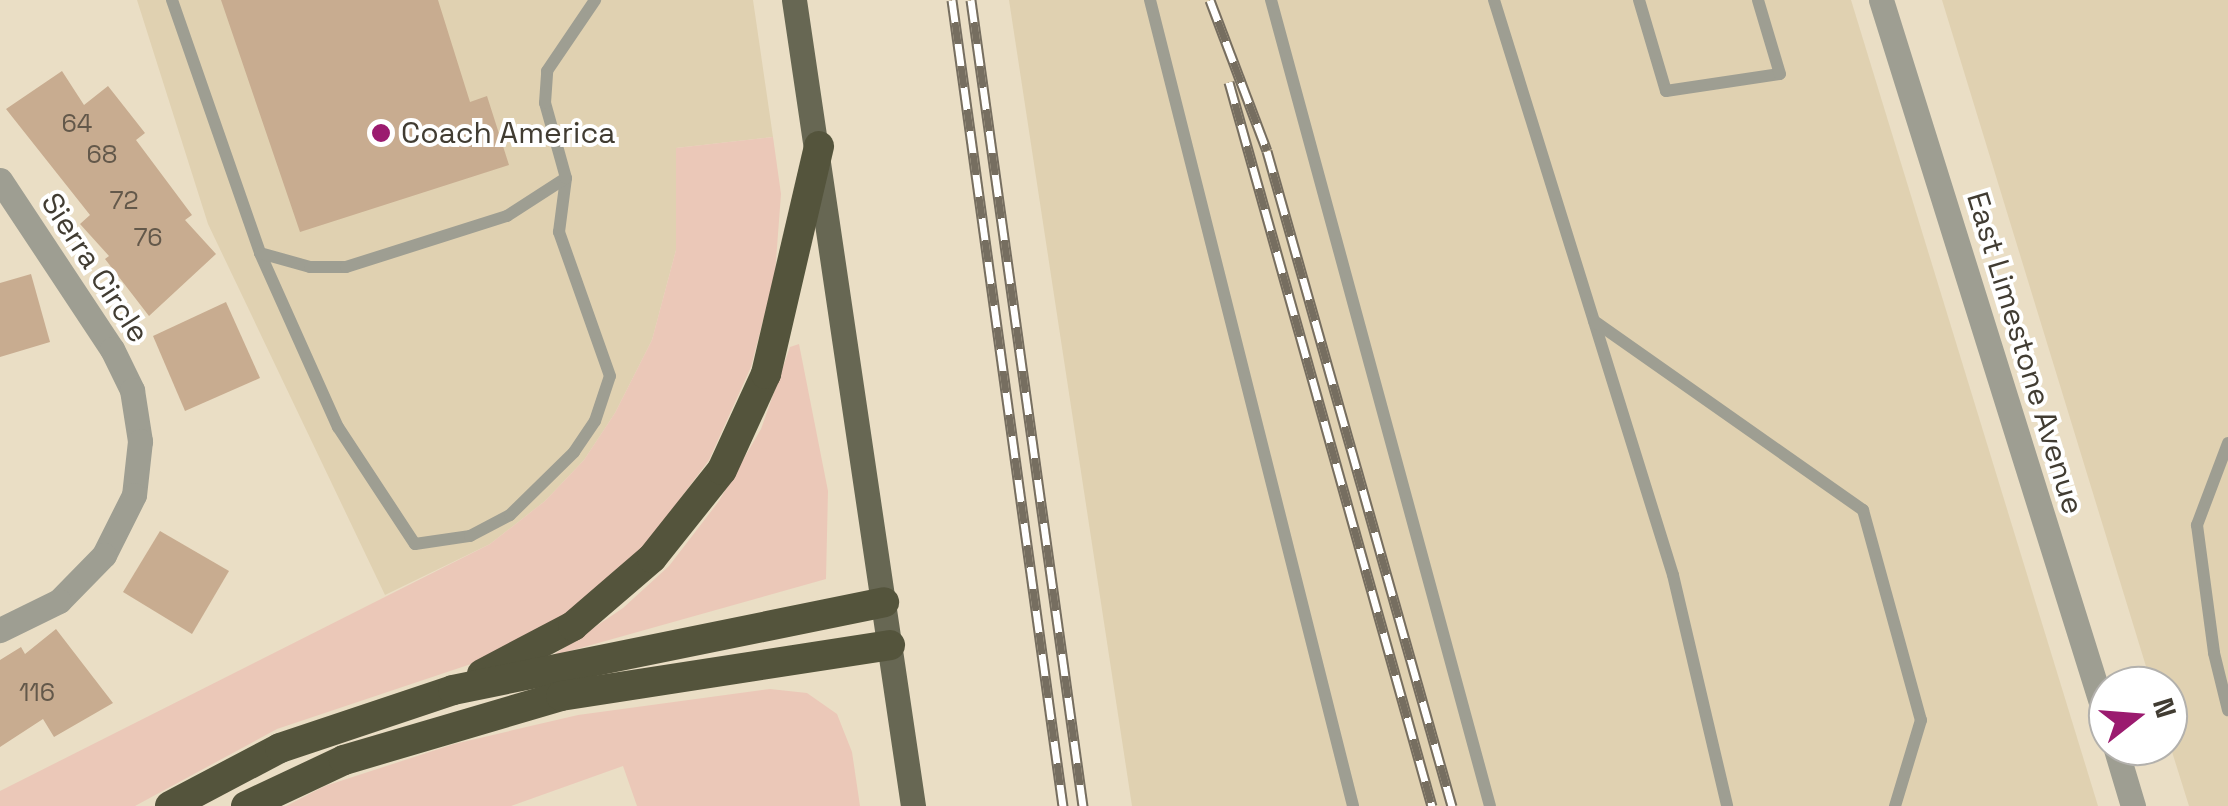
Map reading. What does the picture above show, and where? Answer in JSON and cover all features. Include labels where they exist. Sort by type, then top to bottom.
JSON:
[{"type":"highway","points":[[453,690],[572,626],[652,558],[722,470],[766,374],[819,146]]},
{"type":"highway","points":[[170,806],[280,748],[453,690],[884,602]]},
{"type":"highway","points":[[246,806],[344,760],[561,696],[890,645]]},
{"type":"main road","points":[[794,0],[819,146],[914,806]]},
{"type":"street","name":"East Limestone Avenue","points":[[1881,0],[2090,666]]},
{"type":"street","name":"Sierra Circle","points":[[0,180],[112,349],[132,390],[140,441],[134,495],[104,555],[59,600],[0,630]]},
{"type":"street","points":[[2120,766],[2133,806]]},
{"type":"lane","points":[[172,0],[260,253],[338,427],[416,544],[470,536],[510,515],[574,452],[595,421],[610,376],[559,232],[566,178],[544,102],[547,71],[595,0]]},
{"type":"lane","points":[[1150,0],[1353,806]]},
{"type":"lane","points":[[1271,0],[1490,806]]},
{"type":"lane","points":[[1494,0],[1673,575],[1727,806]]},
{"type":"lane","points":[[1639,0],[1666,91],[1780,74],[1758,0]]},
{"type":"lane","points":[[260,253],[310,267],[346,267],[507,216],[566,178]]},
{"type":"lane","points":[[1594,321],[1862,510],[1920,720],[1895,806]]},
{"type":"lane","points":[[2228,443],[2197,525],[2214,653],[2228,710]]},
{"type":"shaded area","points":[[137,0],[753,0],[773,137],[676,148],[676,250],[652,340],[615,413],[584,460],[545,501],[490,544],[385,595],[208,224]]},
{"type":"shaded area","points":[[1009,0],[1851,0],[2098,806],[1132,806]]},
{"type":"shaded area","points":[[1942,0],[2228,0],[2228,806],[2189,806],[2176,766],[2188,766],[2188,666],[2146,666]]},
{"type":"shaded area","points":[[773,137],[781,194],[775,274],[751,367],[709,460],[643,549],[564,618],[489,658],[277,729],[135,806],[0,806],[0,791],[490,544],[545,501],[584,460],[615,413],[652,340],[676,250],[676,148]]},
{"type":"shaded area","points":[[799,344],[828,491],[826,579],[552,656],[623,608],[669,566],[719,501],[761,429],[790,347]]},
{"type":"shaded area","points":[[770,689],[807,693],[837,714],[852,752],[860,806],[637,806],[623,766],[511,806],[286,806],[325,786],[454,744],[578,715]]},
{"type":"building","name":"Coach America","points":[[221,0],[438,0],[470,102],[487,96],[509,165],[300,232]]},
{"type":"building","points":[[62,71],[84,105],[108,86],[145,133],[136,140],[192,215],[185,220],[216,254],[149,316],[105,259],[109,256],[80,224],[90,215],[6,109]]},
{"type":"building","points":[[31,274],[50,342],[0,357],[0,283]]},
{"type":"building","points":[[226,302],[260,378],[185,411],[153,336]]},
{"type":"building","points":[[160,531],[229,571],[192,634],[123,592]]},
{"type":"building","points":[[56,629],[113,703],[54,737],[43,719],[0,747],[0,660],[21,647],[25,654]]},
{"type":"railway","points":[[952,0],[1063,806]]},
{"type":"railway","points":[[971,0],[1083,806]]},
{"type":"railway","points":[[1210,0],[1267,151],[1452,806]]},
{"type":"railway","points":[[1229,82],[1432,806]]},
{"type":"place","name":"Coach America","points":[[381,133]]}]
